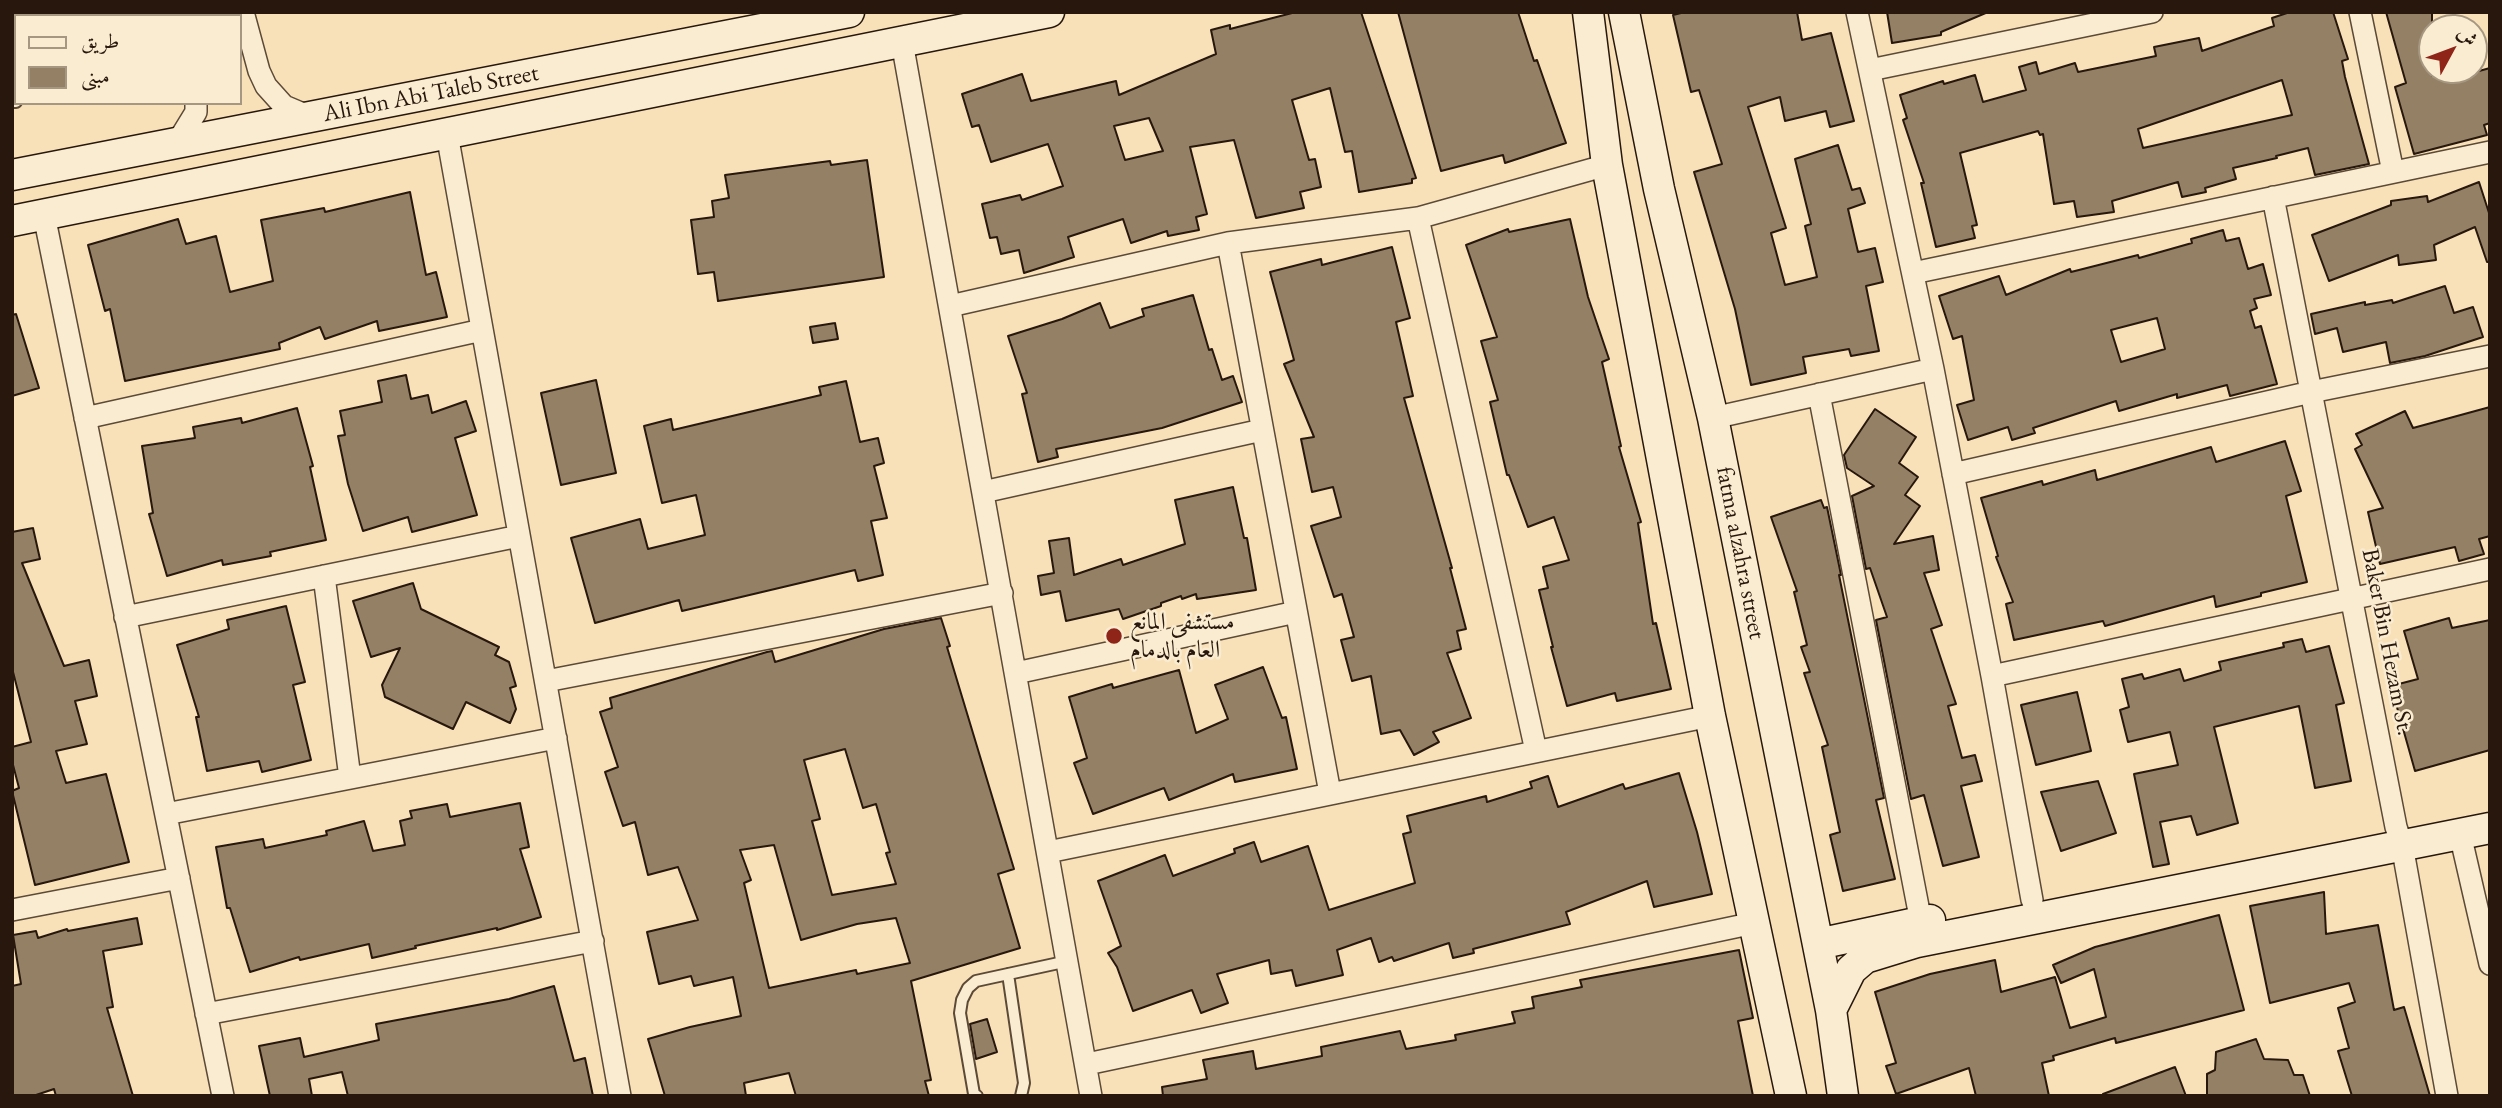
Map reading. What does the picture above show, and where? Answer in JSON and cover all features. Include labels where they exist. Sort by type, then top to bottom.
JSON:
[{"type":"street","points":[[243,12],[258,71],[265,86],[284,106],[310,117]]},
{"type":"street","name":"Ali Ibn Abi Taleb Street","points":[[12,175],[849,12]]},
{"type":"street","points":[[12,221],[1049,12]]},
{"type":"street","points":[[1588,12],[1607,165],[1710,716],[1791,1096]]},
{"type":"street","name":"fatma alzahra street","points":[[1624,12],[1659,189],[1713,418],[1831,1010],[1843,1096]]},
{"type":"street","points":[[1857,12],[1933,369],[2032,900]]},
{"type":"street","points":[[1870,70],[2152,12]]},
{"type":"street","points":[[2360,12],[2393,172]]},
{"type":"street","points":[[242,58],[247,52],[249,33]]},
{"type":"street","points":[[902,42],[1091,1096]]},
{"type":"street","points":[[177,143],[196,113],[196,105]]},
{"type":"street","points":[[447,134],[620,1096]]},
{"type":"street","points":[[1913,273],[2490,152]]},
{"type":"street","points":[[950,306],[1228,243],[1418,218],[1607,165],[1620,158],[1630,162],[1659,189]]},
{"type":"street","name":"Baker Bin Hezam St.","points":[[2273,197],[2399,836],[2447,1096]]},
{"type":"street","points":[[44,215],[223,1096]]},
{"type":"street","points":[[1418,218],[1536,751]]},
{"type":"street","points":[[1228,243],[1330,793]]},
{"type":"street","points":[[85,418],[482,330]]},
{"type":"street","points":[[1953,474],[2311,392],[2490,356]]},
{"type":"street","points":[[1713,418],[1933,369]]},
{"type":"street","points":[[1819,394],[1921,922]]},
{"type":"street","points":[[983,492],[1262,430]]},
{"type":"street","points":[[125,617],[519,536]]},
{"type":"street","points":[[1992,676],[2490,569]]},
{"type":"street","points":[[324,576],[350,778]]},
{"type":"street","points":[[546,681],[1002,593]]},
{"type":"street","points":[[1016,673],[1296,612]]},
{"type":"street","points":[[1048,852],[1710,716]]},
{"type":"street","points":[[166,814],[556,738]]},
{"type":"street","points":[[1831,1010],[1850,970],[1865,958],[1917,942],[2399,836],[2490,808]]},
{"type":"street","points":[[1818,944],[2032,900],[2399,836],[2460,834],[2490,828]]},
{"type":"street","points":[[2460,834],[2490,964]]},
{"type":"street","points":[[12,910],[178,878]]},
{"type":"street","points":[[1087,1064],[1754,923]]},
{"type":"street","points":[[206,1014],[593,941]]},
{"type":"lane","points":[[977,1096],[974,1094],[960,1013],[968,988],[976,981],[1068,961]]},
{"type":"lane","points":[[1008,974],[1024,1083],[1021,1096]]},
{"type":"building","points":[[1296,12],[1361,12],[1416,178],[1412,179],[1412,183],[1359,192],[1352,151],[1345,152],[1330,88],[1292,100],[1309,160],[1315,159],[1321,187],[1300,192],[1304,208],[1256,218],[1234,140],[1190,147],[1207,214],[1196,217],[1199,230],[1168,236],[1167,231],[1131,243],[1123,219],[1068,237],[1074,257],[1024,273],[1019,250],[1001,254],[997,237],[990,238],[982,204],[1020,195],[1022,200],[1063,186],[1048,144],[991,162],[979,125],[972,127],[962,94],[1022,74],[1031,101],[1116,81],[1119,95],[1216,54],[1211,30],[1230,25],[1230,29]],"holes":[[[1149,118],[1163,151],[1125,160],[1114,126]]]},
{"type":"building","points":[[1398,12],[1518,12],[1566,143],[1505,163],[1503,155],[1441,171]]},
{"type":"building","points":[[1685,12],[1797,12],[1802,40],[1831,33],[1854,121],[1830,127],[1826,111],[1785,121],[1780,97],[1748,107],[1786,228],[1771,233],[1785,285],[1817,277],[1805,226],[1811,224],[1795,159],[1838,145],[1852,190],[1860,188],[1865,203],[1848,209],[1858,252],[1875,248],[1883,282],[1866,286],[1879,351],[1851,356],[1849,349],[1803,357],[1806,373],[1751,385],[1735,309],[1694,172],[1722,164],[1699,90],[1691,92],[1673,15]]},
{"type":"building","points":[[1887,12],[1988,12],[1941,32],[1941,35],[1892,43]]},
{"type":"building","points":[[2290,12],[2333,12],[2348,59],[2342,61],[2345,77],[2369,164],[2315,175],[2308,148],[2233,168],[2236,179],[2205,188],[2206,192],[2182,197],[2178,182],[2112,201],[2114,212],[2077,217],[2074,201],[2054,204],[2043,134],[2040,135],[2038,131],[1960,153],[1977,225],[1972,226],[1975,238],[1936,247],[1921,183],[1924,183],[1903,120],[1907,118],[1900,95],[1943,81],[1944,84],[1975,75],[1983,102],[2026,90],[2019,67],[2036,62],[2039,74],[2075,63],[2078,72],[2156,56],[2154,47],[2199,38],[2202,51],[2274,26],[2272,18]],"holes":[[[2282,80],[2292,115],[2143,148],[2138,129]]]},
{"type":"building","points":[[2386,12],[2432,12],[2418,14],[2418,84],[2488,84],[2490,68],[2490,123],[2484,125],[2487,135],[2414,154],[2395,87],[2406,83]]},
{"type":"building","points":[[867,160],[884,277],[718,301],[714,272],[698,274],[691,220],[714,217],[712,201],[729,198],[725,175],[830,161],[831,165]]},
{"type":"building","points":[[2479,182],[2490,216],[2490,262],[2487,262],[2475,227],[2434,245],[2436,260],[2399,265],[2398,255],[2329,281],[2312,235],[2391,205],[2391,201],[2427,196],[2428,202]]},
{"type":"building","points":[[410,192],[426,275],[436,272],[447,317],[379,331],[377,321],[325,339],[320,327],[279,343],[280,349],[125,381],[110,309],[105,311],[88,245],[178,219],[186,244],[216,236],[230,292],[273,281],[261,220],[324,208],[325,212]]},
{"type":"building","points":[[1570,219],[1588,297],[1609,359],[1602,362],[1621,446],[1619,447],[1641,522],[1638,523],[1653,624],[1656,623],[1671,689],[1617,701],[1615,693],[1567,706],[1539,590],[1548,588],[1543,567],[1569,560],[1554,517],[1528,527],[1507,475],[1490,402],[1498,400],[1481,341],[1497,337],[1466,245],[1508,229],[1509,232]]},
{"type":"building","points":[[2223,230],[2226,241],[2239,238],[2248,269],[2263,264],[2271,295],[2254,299],[2257,308],[2250,311],[2255,328],[2261,326],[2277,384],[2230,396],[2227,385],[2177,398],[2177,394],[2119,411],[2116,401],[2033,428],[2035,433],[2012,440],[2008,427],[1968,440],[1957,405],[1974,400],[1962,336],[1953,339],[1939,296],[1999,276],[2006,295],[2070,269],[2071,272],[2138,255],[2139,258],[2192,243],[2191,239]],"holes":[[[2157,318],[2165,349],[2121,362],[2111,330]]]},
{"type":"building","points":[[1392,247],[1410,318],[1396,322],[1413,396],[1404,398],[1452,568],[1466,629],[1457,631],[1461,649],[1447,653],[1471,718],[1433,732],[1439,742],[1414,755],[1400,730],[1381,734],[1371,676],[1352,681],[1341,640],[1354,637],[1342,594],[1334,597],[1311,526],[1341,517],[1333,487],[1312,492],[1301,439],[1314,437],[1284,364],[1294,360],[1270,272],[1321,259],[1322,265]]},
{"type":"building","points":[[2445,286],[2454,313],[2473,307],[2483,337],[2425,356],[2390,363],[2386,342],[2343,352],[2337,328],[2315,334],[2311,314],[2365,302],[2365,305],[2392,300],[2393,303]]},
{"type":"building","points":[[1193,295],[1209,350],[1212,349],[1222,380],[1233,376],[1242,402],[1162,428],[1056,449],[1058,457],[1038,462],[1022,394],[1027,393],[1008,336],[1062,319],[1100,303],[1110,328],[1144,316],[1142,309]]},
{"type":"building","points":[[16,314],[39,388],[12,396],[12,315]]},
{"type":"building","points":[[835,323],[838,339],[813,343],[810,327]]},
{"type":"building","points":[[406,375],[411,399],[428,395],[432,413],[466,401],[476,431],[455,438],[477,515],[412,532],[408,517],[363,531],[348,484],[338,436],[345,435],[340,411],[382,402],[378,381]]},
{"type":"building","points":[[596,380],[616,473],[561,485],[541,393]]},
{"type":"building","points":[[846,381],[860,442],[878,438],[884,463],[874,466],[887,518],[871,521],[883,575],[858,581],[855,570],[682,611],[679,600],[595,623],[571,538],[640,519],[648,549],[705,535],[696,495],[662,503],[644,426],[671,419],[673,430],[821,395],[819,387]]},
{"type":"building","points":[[2490,407],[2490,536],[2479,539],[2484,554],[2459,561],[2455,547],[2380,564],[2368,512],[2383,508],[2355,449],[2362,445],[2356,434],[2405,411],[2413,428]]},
{"type":"building","points":[[297,408],[313,466],[310,467],[326,540],[270,552],[271,556],[223,565],[222,560],[167,576],[149,514],[153,513],[142,446],[195,438],[193,427],[241,418],[242,423]]},
{"type":"building","points":[[1875,409],[1916,437],[1899,463],[1918,477],[1905,495],[1920,506],[1894,544],[1933,536],[1939,570],[1924,573],[1942,625],[1931,629],[1956,704],[1948,706],[1962,758],[1975,755],[1982,781],[1961,786],[1979,857],[1943,866],[1924,795],[1911,799],[1876,620],[1887,617],[1870,568],[1866,569],[1852,496],[1874,486],[1847,468],[1844,455]]},
{"type":"building","points":[[2285,441],[2301,491],[2286,496],[2307,582],[2216,607],[2214,596],[2105,626],[2103,621],[2014,640],[2006,604],[2013,602],[1996,557],[1998,556],[1981,498],[2042,481],[2043,485],[2095,470],[2097,480],[2211,447],[2216,462]]},
{"type":"building","points":[[1233,487],[1244,538],[1247,538],[1256,590],[1197,599],[1196,594],[1182,599],[1181,596],[1123,619],[1119,609],[1066,621],[1060,591],[1041,595],[1038,576],[1054,573],[1049,541],[1069,538],[1074,575],[1121,559],[1123,565],[1185,544],[1175,500]]},
{"type":"building","points":[[1821,500],[1824,508],[1827,507],[1841,575],[1884,798],[1876,800],[1895,879],[1843,891],[1830,835],[1840,832],[1822,747],[1828,745],[1804,673],[1810,672],[1801,647],[1807,645],[1794,592],[1797,591],[1771,517]]},
{"type":"building","points":[[33,528],[40,559],[22,563],[64,666],[89,660],[97,696],[75,701],[87,744],[56,751],[66,783],[106,774],[129,862],[35,885],[12,791],[19,788],[12,761],[12,747],[31,742],[12,668],[12,532]]},
{"type":"building","points":[[413,583],[421,609],[499,647],[495,655],[509,662],[516,686],[510,688],[516,709],[510,723],[466,702],[453,729],[385,697],[382,685],[400,648],[371,657],[353,601]]},
{"type":"building","points":[[286,606],[305,682],[293,685],[311,760],[262,772],[259,761],[207,771],[196,717],[199,717],[177,645],[229,629],[227,620]]},
{"type":"building","points":[[941,618],[950,646],[947,647],[1014,869],[998,874],[1020,948],[911,981],[931,1080],[925,1081],[929,1096],[796,1096],[789,1073],[744,1083],[746,1096],[665,1096],[648,1039],[741,1016],[733,977],[694,986],[691,976],[659,984],[647,932],[698,920],[678,867],[648,875],[635,822],[623,826],[605,772],[618,767],[600,712],[612,708],[610,698],[767,652],[772,651],[775,662],[884,629]],"holes":[[[845,749],[863,808],[876,804],[890,852],[886,853],[896,884],[832,895],[812,821],[820,819],[804,760]],[[774,845],[801,940],[857,924],[896,918],[910,963],[857,974],[856,970],[769,988],[744,883],[751,880],[740,850]]]},
{"type":"building","points":[[2449,618],[2452,628],[2490,620],[2490,750],[2415,771],[2391,686],[2418,679],[2404,631]]},
{"type":"building","points":[[2302,639],[2306,652],[2329,646],[2344,703],[2336,705],[2351,781],[2315,788],[2299,706],[2214,727],[2238,823],[2197,835],[2191,816],[2160,822],[2169,864],[2153,867],[2134,774],[2178,765],[2170,732],[2128,742],[2120,710],[2129,707],[2122,679],[2142,674],[2144,679],[2180,669],[2184,681],[2221,670],[2219,662],[2284,647],[2283,643]]},
{"type":"building","points":[[1263,667],[1282,718],[1286,717],[1297,769],[1235,782],[1233,774],[1169,800],[1164,788],[1093,814],[1074,763],[1087,758],[1069,697],[1112,684],[1113,688],[1179,670],[1196,733],[1228,719],[1215,685]]},
{"type":"building","points":[[2077,692],[2091,751],[2036,765],[2021,705]]},
{"type":"building","points":[[1679,773],[1712,894],[1654,907],[1647,881],[1566,912],[1570,924],[1473,949],[1474,953],[1453,958],[1449,943],[1394,961],[1392,957],[1379,962],[1371,938],[1337,950],[1343,975],[1296,986],[1292,970],[1271,974],[1269,960],[1217,974],[1228,1003],[1201,1013],[1192,990],[1133,1011],[1117,967],[1108,953],[1121,946],[1098,881],[1165,855],[1173,876],[1235,853],[1234,849],[1254,842],[1261,862],[1308,846],[1329,910],[1415,883],[1403,834],[1411,832],[1407,816],[1486,796],[1487,802],[1532,788],[1530,782],[1548,776],[1558,807],[1623,784],[1625,789]]},
{"type":"building","points":[[2098,781],[2116,833],[2061,851],[2041,792]]},
{"type":"building","points":[[520,803],[529,847],[520,849],[541,917],[497,930],[415,946],[416,948],[372,958],[369,944],[300,960],[299,957],[250,972],[230,908],[227,908],[216,847],[263,839],[265,848],[327,835],[326,831],[364,821],[373,851],[405,845],[400,821],[412,818],[410,811],[447,804],[450,817]]},
{"type":"building","points":[[2324,892],[2326,934],[2378,925],[2394,1010],[2404,1007],[2430,1096],[2352,1096],[2338,1051],[2349,1048],[2338,1008],[2355,1002],[2349,983],[2270,1003],[2250,906]]},
{"type":"building","points":[[2219,915],[2244,1010],[2116,1043],[2115,1038],[2053,1056],[2054,1060],[2042,1063],[2049,1096],[1976,1096],[1969,1068],[1896,1094],[1886,1066],[1896,1063],[1875,992],[1930,974],[1995,960],[2001,992],[2055,977],[2070,1028],[2106,1017],[2094,969],[2061,983],[2053,965],[2095,947]]},
{"type":"building","points":[[137,918],[142,944],[103,951],[113,1007],[107,1008],[133,1096],[56,1096],[54,1089],[33,1096],[12,1096],[12,986],[21,984],[13,935],[36,931],[38,938],[67,929],[68,931]]},
{"type":"building","points":[[1739,950],[1753,1018],[1738,1021],[1753,1096],[1163,1096],[1162,1087],[1207,1079],[1203,1060],[1253,1051],[1256,1069],[1322,1056],[1321,1047],[1400,1031],[1406,1049],[1456,1040],[1455,1035],[1515,1023],[1512,1012],[1534,1008],[1532,997],[1582,987],[1580,980]]},
{"type":"building","points":[[554,986],[574,1061],[585,1058],[593,1096],[348,1096],[342,1072],[309,1079],[312,1096],[270,1096],[259,1046],[300,1038],[304,1057],[379,1040],[376,1024],[509,999]]},
{"type":"building","points":[[987,1019],[997,1052],[976,1059],[970,1024]]},
{"type":"building","points":[[2256,1039],[2264,1059],[2288,1060],[2294,1075],[2303,1075],[2310,1096],[2207,1096],[2207,1074],[2215,1070],[2216,1052]]},
{"type":"building","points":[[2175,1067],[2186,1096],[2103,1096],[2103,1094]]},
{"type":"place","name":"مستشفى المانع العام بالدمام","points":[[1114,636]]}]
